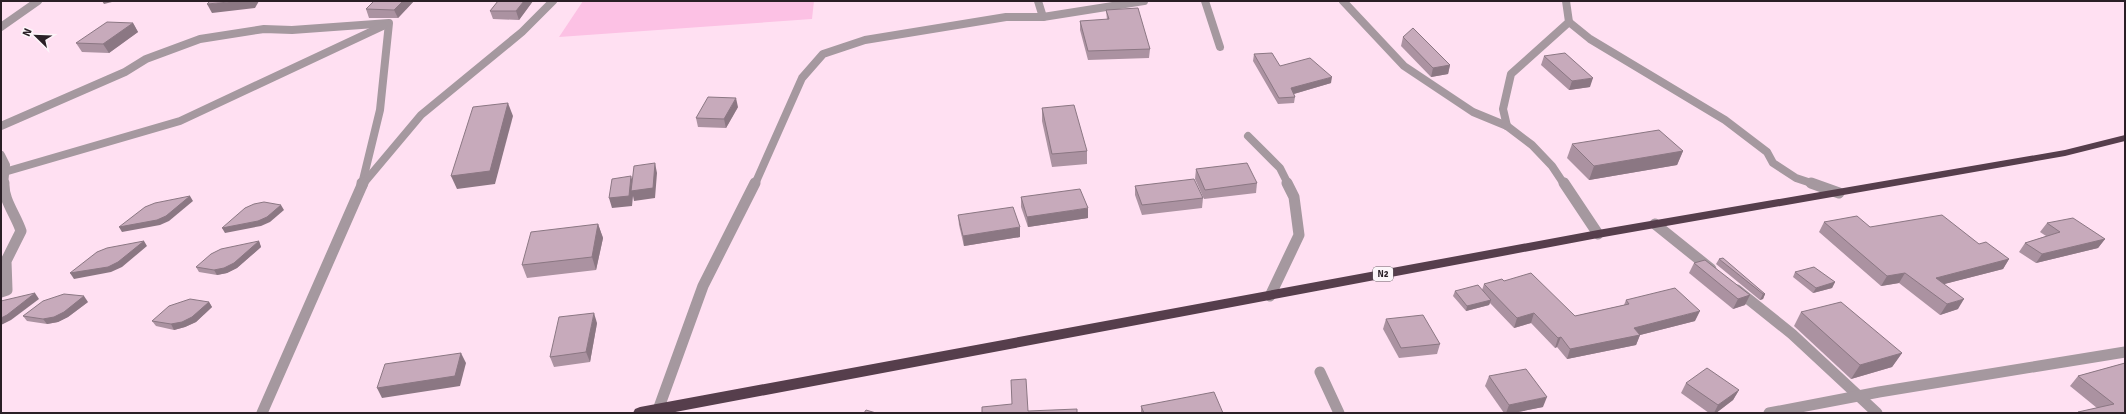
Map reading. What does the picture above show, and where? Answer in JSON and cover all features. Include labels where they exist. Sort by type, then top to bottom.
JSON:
[{"type":"highway","name":"N2","points":[[640,413],[1598,234],[2065,153],[2125,138]]},
{"type":"street","points":[[1,27],[38,1]]},
{"type":"street","points":[[362,185],[421,115],[522,32],[553,1]]},
{"type":"street","points":[[1038,1],[1044,17]]},
{"type":"street","points":[[658,410],[703,286],[752,191],[802,78],[823,54],[865,40],[1006,17],[1044,17],[1144,1]]},
{"type":"street","points":[[1206,1],[1220,47]]},
{"type":"street","points":[[1343,1],[1404,66],[1473,112],[1507,126],[1532,146],[1552,166],[1598,234]]},
{"type":"street","points":[[1566,1],[1570,22],[1590,39],[1725,120],[1767,152],[1773,163],[1796,178],[1839,192]]},
{"type":"street","points":[[1507,126],[1503,109],[1511,74],[1570,22]]},
{"type":"street","points":[[262,413],[362,185],[380,110],[389,23]]},
{"type":"street","points":[[1,126],[125,72],[146,59],[200,39],[264,29],[292,30],[389,23]]},
{"type":"street","points":[[3,172],[180,120],[389,23]]},
{"type":"street","points":[[1248,136],[1280,168],[1294,197],[1299,235],[1270,296]]},
{"type":"street","points":[[1,155],[6,165],[3,172],[5,197],[16,216],[21,231],[6,261],[7,290],[1,292]]},
{"type":"street","points":[[1655,224],[1717,274]]},
{"type":"street","points":[[1730,284],[1792,334],[1877,413]]},
{"type":"street","points":[[1769,413],[2023,367],[2125,352]]},
{"type":"street","points":[[1320,372],[1339,413]]},
{"type":"shaded area","points":[[583,1],[814,1],[812,19],[559,37]]},
{"type":"building","points":[[210,1],[240,1],[207,4]]},
{"type":"building","points":[[374,1],[403,1],[394,10],[366,9]]},
{"type":"building","points":[[498,1],[524,1],[516,11],[490,11]]},
{"type":"building","points":[[1138,8],[1150,49],[1088,51],[1080,21],[1109,19],[1106,10]]},
{"type":"building","points":[[107,22],[133,23],[103,44],[76,43]]},
{"type":"building","points":[[1413,28],[1450,65],[1433,68],[1403,37]]},
{"type":"building","points":[[1272,53],[1280,66],[1310,58],[1332,77],[1291,88],[1295,97],[1279,98],[1254,54]]},
{"type":"building","points":[[1565,53],[1593,78],[1572,81],[1544,56]]},
{"type":"building","points":[[708,97],[736,98],[724,119],[696,118]]},
{"type":"building","points":[[508,103],[490,171],[451,176],[473,107]]},
{"type":"building","points":[[1074,105],[1087,151],[1052,154],[1042,108]]},
{"type":"building","points":[[1659,130],[1683,151],[1594,166],[1572,144]]},
{"type":"building","points":[[655,163],[653,188],[631,191],[634,166]]},
{"type":"building","points":[[1247,163],[1257,183],[1205,190],[1196,169]]},
{"type":"building","points":[[631,176],[629,196],[609,198],[612,179]]},
{"type":"building","points":[[1194,179],[1203,198],[1142,205],[1135,186]]},
{"type":"building","points":[[1080,189],[1088,208],[1027,217],[1021,197]]},
{"type":"building","points":[[190,196],[166,216],[157,220],[119,227],[145,207],[155,203]]},
{"type":"building","points":[[264,202],[281,205],[267,217],[258,221],[222,228],[245,208]]},
{"type":"building","points":[[1013,207],[1020,227],[963,236],[958,215]]},
{"type":"building","points":[[1942,215],[1979,244],[1986,242],[2009,259],[1936,278],[1964,299],[1947,304],[1905,273],[1887,276],[1824,222],[1857,216],[1870,227]]},
{"type":"building","points":[[2073,218],[2105,239],[2042,254],[2025,243],[2060,232],[2047,223]]},
{"type":"building","points":[[598,224],[592,257],[522,265],[531,232]]},
{"type":"building","points":[[144,241],[118,262],[108,267],[70,273],[97,252],[107,248]]},
{"type":"building","points":[[259,241],[234,263],[224,268],[214,270],[196,267],[211,254],[221,249]]},
{"type":"building","points":[[1723,258],[1765,294],[1763,294],[1719,259]]},
{"type":"building","points":[[1705,260],[1750,295],[1738,299],[1694,263]]},
{"type":"building","points":[[1814,267],[1835,282],[1816,288],[1795,272]]},
{"type":"building","points":[[1531,273],[1575,316],[1629,304],[1626,300],[1675,288],[1700,311],[1634,328],[1640,335],[1570,349],[1561,337],[1558,338],[1534,313],[1517,318],[1484,284],[1502,279],[1504,281]]},
{"type":"building","points":[[1478,285],[1491,300],[1467,306],[1455,291]]},
{"type":"building","points":[[35,293],[7,315],[1,318],[1,301]]},
{"type":"building","points":[[64,294],[84,296],[64,312],[54,317],[43,319],[23,316],[43,301]]},
{"type":"building","points":[[190,299],[209,302],[192,317],[182,322],[171,324],[152,321],[169,306]]},
{"type":"building","points":[[1841,302],[1902,353],[1860,365],[1801,312]]},
{"type":"building","points":[[594,313],[586,352],[550,357],[559,317]]},
{"type":"building","points":[[1423,315],[1440,344],[1401,348],[1386,319]]},
{"type":"building","points":[[461,353],[455,376],[377,388],[385,364]]},
{"type":"building","points":[[2125,363],[2125,413],[2078,412],[2114,404],[2078,376]]},
{"type":"building","points":[[1707,368],[1739,390],[1718,405],[1686,383]]},
{"type":"building","points":[[1526,369],[1547,397],[1509,405],[1489,376]]},
{"type":"building","points":[[1026,379],[1028,411],[1077,409],[1077,413],[982,413],[982,407],[1012,404],[1011,380]]},
{"type":"building","points":[[1214,392],[1223,413],[1144,413],[1141,406]]},
{"type":"building","points":[[866,410],[876,413],[864,413]]}]
